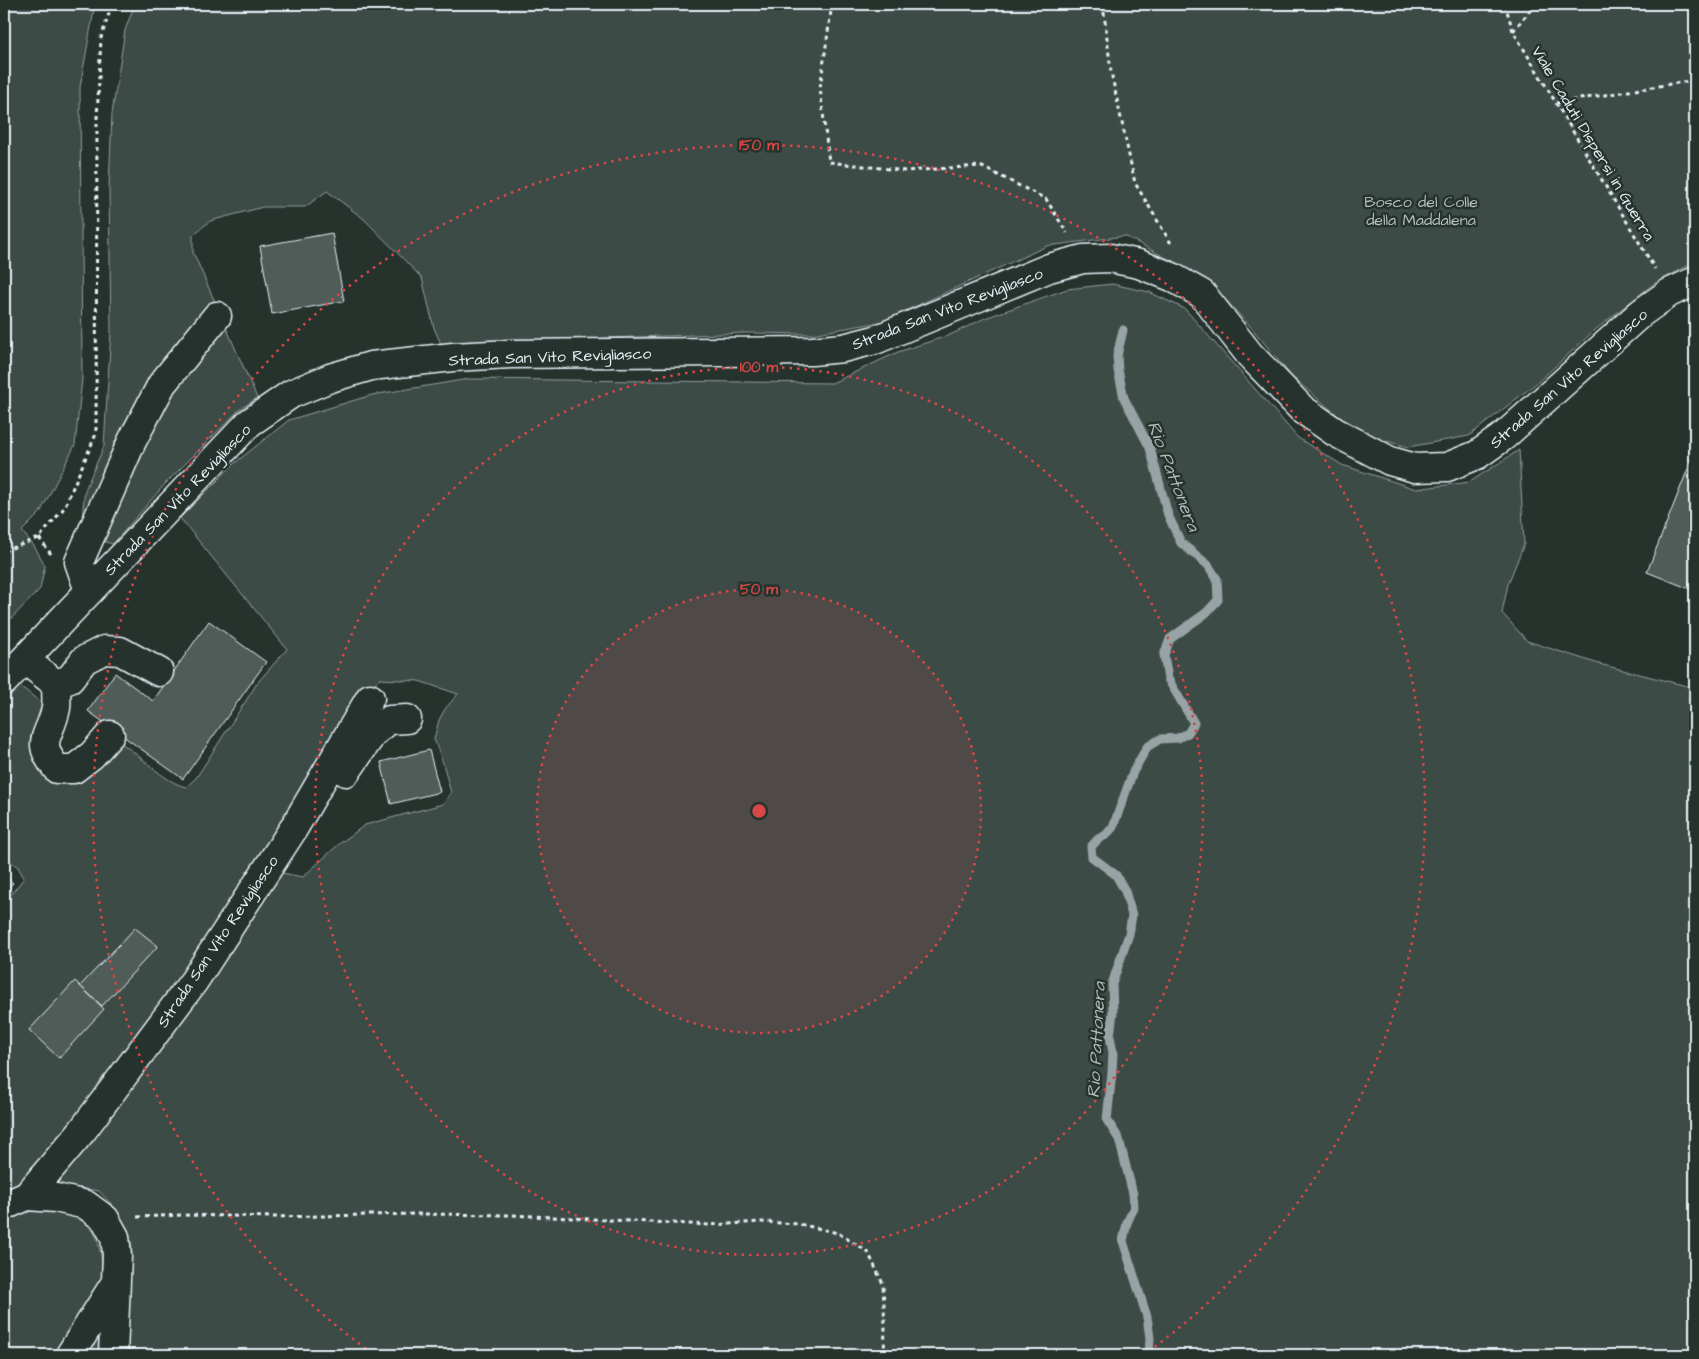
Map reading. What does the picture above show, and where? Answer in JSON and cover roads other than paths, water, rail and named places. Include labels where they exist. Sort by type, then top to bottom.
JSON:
[{"type":"street","name":"Strada San Vito Revigliasco","points":[[4,681],[249,423],[291,394],[330,378],[371,366],[453,357],[511,354],[812,351],[843,348],[875,340],[1049,268],[1083,259],[1110,258],[1140,264],[1172,277],[1202,294],[1250,355],[1302,408],[1335,432],[1390,461],[1415,468],[1447,468],[1477,455],[1504,436],[1641,313],[1669,293],[1695,281]]},
{"type":"street","points":[[89,591],[79,562],[132,441],[162,384],[217,316]]},
{"type":"street","points":[[56,684],[70,679],[84,660],[104,650],[120,651],[159,672]]},
{"type":"street","points":[[25,660],[56,684]]},
{"type":"street","points":[[56,684],[56,707],[44,746],[47,757],[57,769],[74,769],[92,755],[110,735]]},
{"type":"street","name":"Strada San Vito Revigliasco","points":[[16,1201],[82,1131],[194,981],[292,831],[370,698]]},
{"type":"street","points":[[292,831],[311,820],[373,733],[389,720],[407,719]]},
{"type":"street","name":"Strada San Vito Revigliasco","points":[[16,1201],[56,1198],[86,1205],[105,1219],[115,1237],[117,1255],[113,1355]]},
{"type":"street","name":"Strada San Vito Revigliasco","points":[[70,1355],[115,1284]]},
{"type":"waterway","name":"Rio Pattonera","points":[[1123,330],[1117,356],[1124,398],[1150,448],[1168,515],[1181,543],[1208,565],[1217,579],[1218,600],[1206,613],[1170,639],[1164,655],[1168,679],[1194,723],[1188,733],[1178,738],[1160,739],[1147,747],[1133,772],[1113,827],[1091,847],[1092,857],[1116,875],[1125,891],[1132,915],[1129,934],[1112,984],[1113,1012],[1110,1036],[1113,1053],[1107,1120],[1119,1139],[1133,1194],[1134,1207],[1127,1223],[1123,1241],[1147,1317],[1150,1338],[1149,1355]]},
{"type":"park label","name":"Bosco del Colle della Maddalena","points":[[1421,210]]}]
